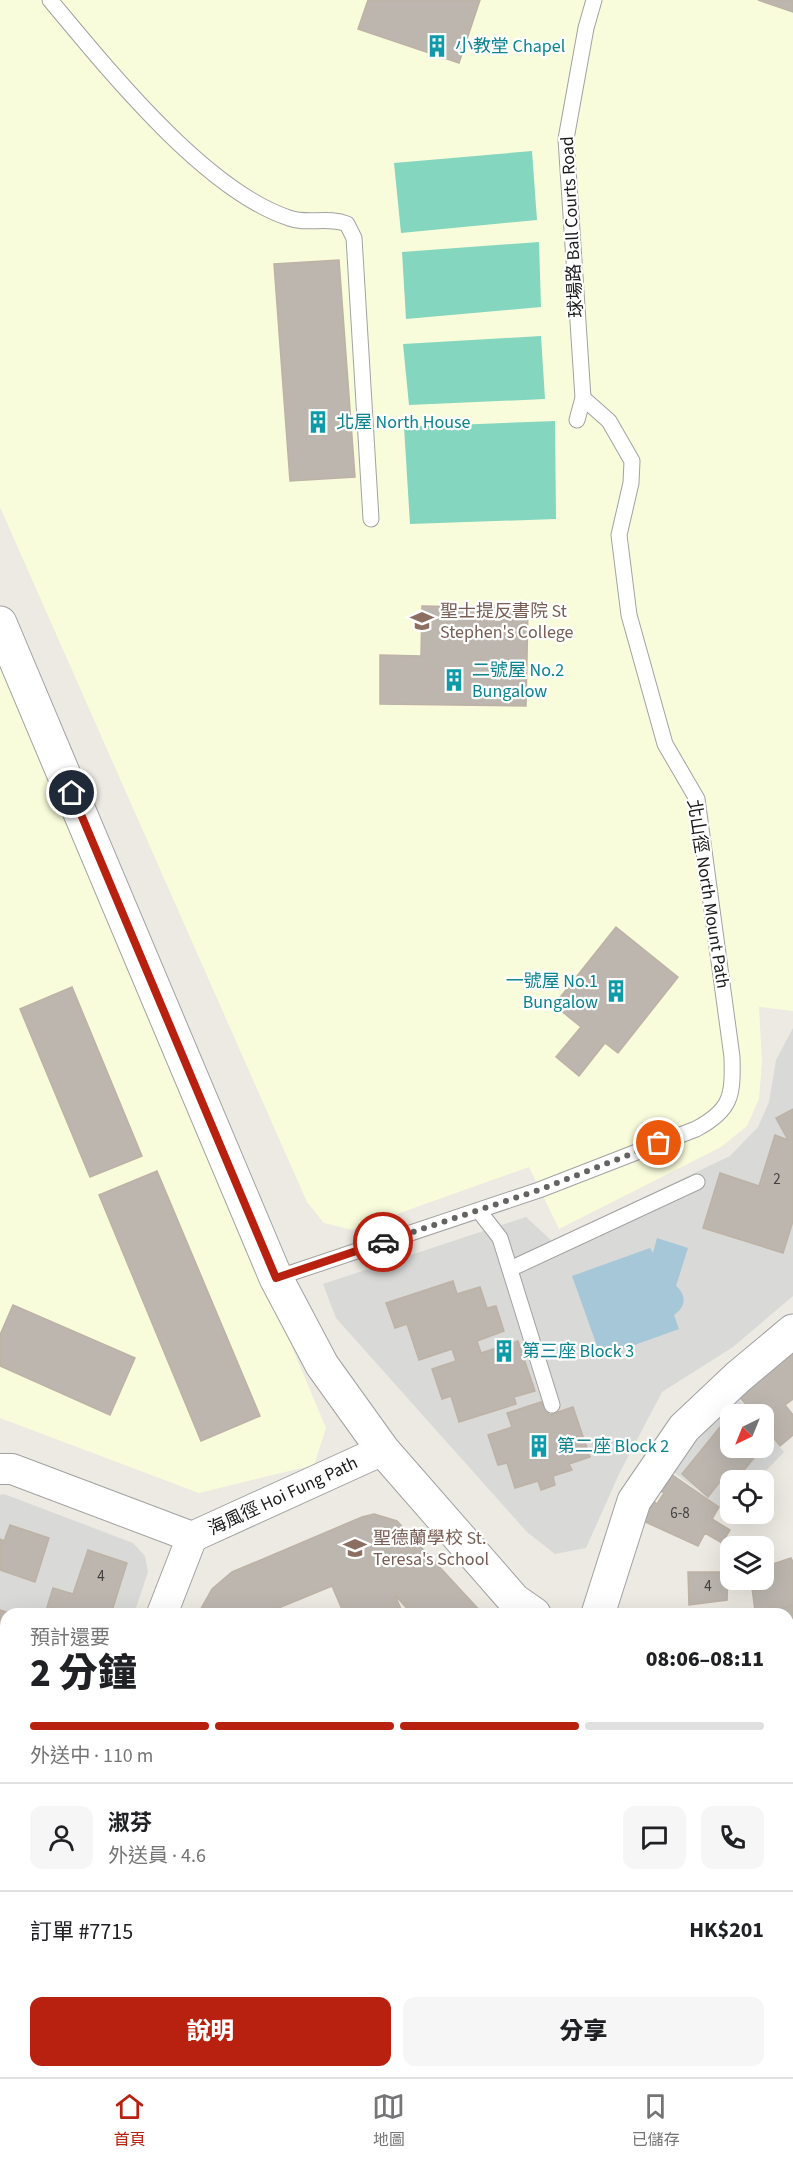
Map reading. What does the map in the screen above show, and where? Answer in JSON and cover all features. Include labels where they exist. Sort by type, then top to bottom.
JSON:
[{"type":"street","points":[[0,622],[276,1278],[322,1365],[383,1450],[514,1600],[525,1608]]},
{"type":"street","points":[[600,1608],[634,1501],[684,1428],[738,1377],[793,1331]]},
{"type":"street","name":"海風徑 Hoi Fung Path","points":[[164,1608],[192,1537],[383,1450]]},
{"type":"street","points":[[0,1469],[12,1469],[192,1537]]},
{"type":"lane","points":[[50,0],[104,64],[168,133],[237,192],[290,219],[335,219],[347,224],[354,238],[371,519]]},
{"type":"lane","name":"球場路 Ball Courts Road","points":[[577,420],[583,398],[566,139],[586,28],[594,0]]},
{"type":"lane","name":"北山徑 North Mount Path","points":[[276,1278],[539,1190],[696,1129],[714,1119],[725,1107],[732,1080],[732,1057],[697,799],[662,736],[628,615],[619,535],[631,483],[632,461],[609,421],[583,398]]},
{"type":"lane","points":[[510,1269],[698,1182]]},
{"type":"lane","points":[[479,1210],[500,1238],[552,1405]]},
{"type":"shaded area","name":"聖士提反書院 St Stephen's College","points":[[0,0],[793,0],[793,1011],[759,1007],[762,1062],[759,1099],[747,1126],[721,1147],[559,1229],[529,1167],[352,1230],[324,1223],[307,1202],[0,507]]},
{"type":"shaded area","points":[[0,654],[326,1428],[314,1465],[199,1493],[0,1418]]},
{"type":"shaded area","points":[[793,1028],[793,1296],[733,1347],[662,1392],[619,1474],[586,1548],[555,1554],[527,1532],[336,1318],[323,1284],[526,1217],[552,1241],[730,1156],[758,1127],[769,1102],[776,1060]]},
{"type":"shaded area","points":[[734,1394],[743,1404],[725,1404]]},
{"type":"shaded area","points":[[720,1410],[720,1458],[774,1458],[774,1440],[784,1452],[767,1470],[720,1470],[720,1507],[673,1472],[689,1446]]},
{"type":"shaded area","points":[[4,1494],[133,1543],[145,1556],[148,1572],[136,1608],[0,1608],[0,1495]]},
{"type":"green space","points":[[532,151],[537,220],[401,233],[394,163]]},
{"type":"green space","points":[[539,242],[541,307],[406,319],[402,252]]},
{"type":"green space","points":[[541,336],[545,399],[409,405],[403,344]]},
{"type":"green space","points":[[555,421],[556,519],[410,524],[404,427]]},
{"type":"water","points":[[657,1238],[688,1248],[676,1286],[682,1293],[684,1301],[674,1315],[679,1329],[601,1357],[572,1276],[650,1248],[653,1253]]},
{"type":"building","name":"小教堂 Chapel","points":[[368,0],[480,0],[459,63],[358,29]]},
{"type":"building","points":[[758,0],[793,0],[793,12]]},
{"type":"building","name":"北屋 North House","points":[[339,260],[355,477],[290,481],[274,264]]},
{"type":"building","name":"二號屋 No.2 Bungalow","points":[[422,606],[528,608],[526,706],[380,704],[380,655],[421,656]]},
{"type":"building","name":"一號屋 No.1 Bungalow","points":[[616,927],[678,977],[618,1053],[605,1043],[579,1076],[556,1057],[581,1027],[554,1005]]},
{"type":"building","points":[[72,987],[142,1156],[90,1177],[20,1009]]},
{"type":"building","points":[[793,1109],[793,1221],[783,1253],[703,1228],[720,1173],[759,1186],[775,1135],[788,1140],[776,1118]]},
{"type":"building","points":[[157,1171],[260,1416],[201,1441],[99,1195]]},
{"type":"building","name":"第三座 Block 3","points":[[453,1281],[457,1294],[480,1287],[487,1308],[496,1306],[504,1331],[477,1341],[481,1353],[518,1341],[535,1391],[514,1397],[516,1404],[459,1422],[451,1396],[442,1399],[432,1369],[456,1361],[452,1349],[419,1360],[407,1324],[395,1328],[386,1303]]},
{"type":"building","points":[[13,1305],[135,1358],[110,1415],[0,1366],[0,1335]]},
{"type":"building","points":[[793,1350],[793,1399],[785,1405],[793,1415],[793,1435],[780,1446],[774,1438],[774,1404],[746,1404],[737,1394]]},
{"type":"building","name":"第二座 Block 2","points":[[544,1401],[549,1415],[573,1407],[590,1457],[569,1464],[572,1470],[553,1476],[555,1485],[541,1490],[538,1481],[515,1488],[507,1463],[498,1465],[488,1435],[512,1427],[507,1413]]},
{"type":"building","points":[[720,1427],[720,1458],[754,1458],[744,1470],[720,1470],[720,1482],[708,1497],[682,1474]]},
{"type":"building","points":[[668,1472],[719,1507],[712,1519],[730,1530],[726,1536],[720,1536],[720,1542],[705,1533],[698,1546],[641,1520],[652,1500],[657,1504],[664,1493],[658,1489]]},
{"type":"building","name":"聖德蘭學校 St. Teresa's School","points":[[374,1514],[397,1521],[477,1608],[407,1608],[395,1595],[400,1608],[341,1608],[332,1586],[279,1608],[201,1608],[212,1589],[232,1572]]},
{"type":"building","points":[[10,1525],[49,1538],[35,1582],[0,1570],[0,1539],[4,1541]]},
{"type":"building","points":[[88,1550],[127,1563],[113,1608],[47,1608],[53,1588],[73,1594]]},
{"type":"building","points":[[791,1558],[793,1562],[793,1606],[755,1608],[752,1590],[774,1590],[774,1564]]},
{"type":"building","points":[[688,1572],[720,1572],[720,1590],[727,1590],[727,1600],[689,1605]]},
{"type":"way so far","points":[[383,1242],[539,1190],[659,1143]]},
{"type":"place","name":"小教堂 Chapel","points":[[437,46]]},
{"type":"place","name":"北屋 North House","points":[[318,422]]},
{"type":"place","name":"聖士提反書院 St Stephen's College","points":[[422,621]]},
{"type":"place","name":"二號屋 No.2 Bungalow","points":[[454,680]]},
{"type":"place","name":"一號屋 No.1 Bungalow","points":[[616,991]]},
{"type":"place","name":"第三座 Block 3","points":[[504,1351]]},
{"type":"place","name":"第二座 Block 2","points":[[539,1446]]},
{"type":"place","name":"聖德蘭學校 St. Teresa's School","points":[[355,1548]]},
{"type":"route","points":[[72,793],[276,1278],[383,1242]]}]
